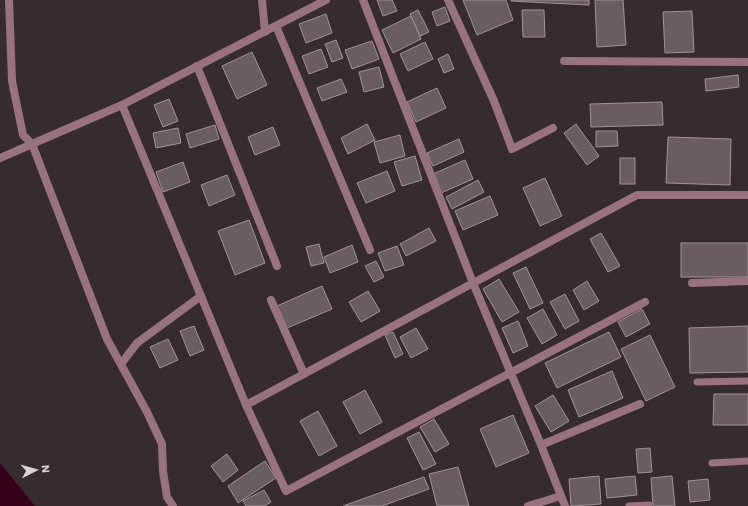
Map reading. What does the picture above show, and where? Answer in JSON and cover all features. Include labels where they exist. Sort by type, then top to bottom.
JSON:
[{"type":"street","points":[[9,0],[12,81],[23,135],[32,144],[107,339],[147,412],[162,444],[163,471],[167,497],[172,506]]},
{"type":"street","points":[[262,0],[264,32]]},
{"type":"street","points":[[0,158],[122,105],[326,0]]},
{"type":"street","points":[[363,0],[473,283],[541,445],[564,506]]},
{"type":"street","points":[[448,0],[494,101],[512,149],[553,128]]},
{"type":"street","points":[[276,26],[370,250]]},
{"type":"street","points":[[564,61],[748,62]]},
{"type":"street","points":[[197,66],[277,266]]},
{"type":"street","points":[[122,105],[246,405],[286,491],[645,302]]},
{"type":"street","points":[[246,405],[637,195],[748,195]]},
{"type":"street","points":[[692,283],[748,281]]},
{"type":"street","points":[[121,364],[137,343],[201,296]]},
{"type":"street","points":[[271,300],[304,374]]},
{"type":"street","points":[[541,445],[640,404]]},
{"type":"street","points":[[528,506],[561,496]]},
{"type":"lane","points":[[697,382],[748,381]]},
{"type":"lane","points":[[712,463],[748,461]]},
{"type":"lane","points":[[629,506],[649,505]]},
{"type":"shaded area","points":[[0,463],[35,506],[0,506]]},
{"type":"building","points":[[377,0],[392,0],[397,11],[383,16]]},
{"type":"building","points":[[463,0],[506,0],[513,20],[477,35]]},
{"type":"building","points":[[589,0],[589,5],[511,1]]},
{"type":"building","points":[[595,0],[623,0],[626,45],[597,47]]},
{"type":"building","points":[[445,7],[450,21],[437,26],[432,12]]},
{"type":"building","points":[[418,10],[429,32],[420,36],[410,14]]},
{"type":"building","points":[[522,10],[544,10],[545,37],[523,37]]},
{"type":"building","points":[[692,11],[694,52],[665,53],[663,12]]},
{"type":"building","points":[[326,14],[332,33],[306,43],[299,24]]},
{"type":"building","points":[[411,16],[421,39],[393,53],[382,30]]},
{"type":"building","points":[[336,40],[343,58],[332,62],[325,44]]},
{"type":"building","points":[[372,41],[379,59],[352,69],[345,50]]},
{"type":"building","points":[[425,42],[433,59],[408,71],[400,54]]},
{"type":"building","points":[[321,49],[328,67],[309,74],[302,56]]},
{"type":"building","points":[[252,52],[267,85],[237,99],[222,66]]},
{"type":"building","points":[[448,54],[454,69],[444,73],[438,59]]},
{"type":"building","points":[[379,67],[384,87],[364,92],[359,72]]},
{"type":"building","points":[[738,75],[739,87],[706,91],[705,79]]},
{"type":"building","points":[[341,79],[347,92],[322,101],[317,88]]},
{"type":"building","points":[[437,88],[446,108],[416,122],[407,102]]},
{"type":"building","points":[[169,99],[178,121],[163,127],[154,105]]},
{"type":"building","points":[[662,102],[663,125],[591,127],[590,104]]},
{"type":"building","points":[[367,124],[375,140],[348,154],[341,138]]},
{"type":"building","points":[[576,124],[599,156],[587,165],[564,133]]},
{"type":"building","points":[[215,125],[219,139],[190,148],[186,134]]},
{"type":"building","points":[[273,127],[280,145],[255,155],[248,137]]},
{"type":"building","points":[[178,128],[181,143],[156,148],[153,133]]},
{"type":"building","points":[[596,131],[617,131],[618,146],[596,147]]},
{"type":"building","points":[[400,135],[405,156],[380,163],[374,142]]},
{"type":"building","points":[[668,137],[731,139],[730,185],[666,183]]},
{"type":"building","points":[[459,139],[464,152],[433,166],[427,153]]},
{"type":"building","points":[[415,156],[422,180],[402,186],[394,162]]},
{"type":"building","points":[[620,158],[635,158],[635,184],[620,184]]},
{"type":"building","points":[[465,160],[473,179],[441,193],[433,174]]},
{"type":"building","points":[[183,162],[190,182],[163,192],[156,172]]},
{"type":"building","points":[[387,171],[395,191],[366,203],[357,183]]},
{"type":"building","points":[[227,175],[235,195],[209,206],[201,185]]},
{"type":"building","points":[[545,178],[562,216],[540,226],[523,188]]},
{"type":"building","points":[[478,180],[484,192],[452,209],[446,197]]},
{"type":"building","points":[[490,196],[498,215],[463,230],[455,211]]},
{"type":"building","points":[[249,220],[265,263],[235,275],[218,231]]},
{"type":"building","points":[[429,228],[436,241],[406,256],[400,244]]},
{"type":"building","points":[[601,233],[620,266],[608,272],[590,239]]},
{"type":"building","points":[[681,243],[748,243],[748,277],[681,277]]},
{"type":"building","points":[[319,244],[324,263],[311,266],[306,247]]},
{"type":"building","points":[[352,245],[358,262],[330,273],[324,257]]},
{"type":"building","points":[[397,246],[404,265],[385,271],[378,253]]},
{"type":"building","points":[[376,261],[384,277],[374,282],[365,266]]},
{"type":"building","points":[[526,267],[543,303],[530,309],[513,273]]},
{"type":"building","points":[[499,279],[519,312],[502,322],[483,289]]},
{"type":"building","points":[[587,281],[599,301],[584,310],[573,290]]},
{"type":"building","points":[[322,286],[332,309],[287,328],[277,306]]},
{"type":"building","points":[[368,291],[380,311],[361,322],[349,302]]},
{"type":"building","points":[[565,294],[579,321],[565,329],[550,302]]},
{"type":"building","points":[[543,309],[557,335],[542,344],[527,318]]},
{"type":"building","points":[[642,309],[650,324],[626,337],[618,322]]},
{"type":"building","points":[[518,321],[528,346],[513,353],[502,328]]},
{"type":"building","points":[[194,326],[204,350],[190,356],[180,331]]},
{"type":"building","points":[[748,326],[748,372],[690,373],[689,328]]},
{"type":"building","points":[[416,328],[428,349],[411,358],[400,337]]},
{"type":"building","points":[[393,332],[403,354],[395,358],[385,335]]},
{"type":"building","points":[[609,332],[621,357],[557,388],[545,363]]},
{"type":"building","points":[[650,335],[675,387],[646,401],[621,349]]},
{"type":"building","points":[[168,339],[178,360],[160,368],[150,347]]},
{"type":"building","points":[[612,371],[623,398],[579,417],[568,390]]},
{"type":"building","points":[[365,390],[382,422],[360,434],[343,402]]},
{"type":"building","points":[[714,394],[748,394],[748,425],[713,425]]},
{"type":"building","points":[[553,395],[569,421],[551,432],[535,406]]},
{"type":"building","points":[[318,411],[337,446],[319,456],[300,421]]},
{"type":"building","points":[[513,415],[529,453],[496,467],[480,429]]},
{"type":"building","points":[[434,419],[449,444],[435,452],[420,427]]},
{"type":"building","points":[[419,432],[436,464],[423,470],[407,438]]},
{"type":"building","points":[[650,448],[652,472],[638,473],[636,449]]},
{"type":"building","points":[[227,454],[238,470],[223,482],[211,466]]},
{"type":"building","points":[[265,461],[276,478],[238,503],[228,486]]},
{"type":"building","points":[[458,467],[469,506],[437,506],[429,474]]},
{"type":"building","points":[[599,476],[601,504],[571,506],[569,479]]},
{"type":"building","points":[[635,476],[637,495],[607,498],[605,479]]},
{"type":"building","points":[[672,476],[675,506],[653,506],[651,478]]},
{"type":"building","points":[[424,477],[429,489],[382,506],[343,506]]},
{"type":"building","points":[[708,479],[710,500],[690,502],[688,481]]},
{"type":"building","points":[[264,490],[271,502],[264,506],[246,506],[243,501]]}]
